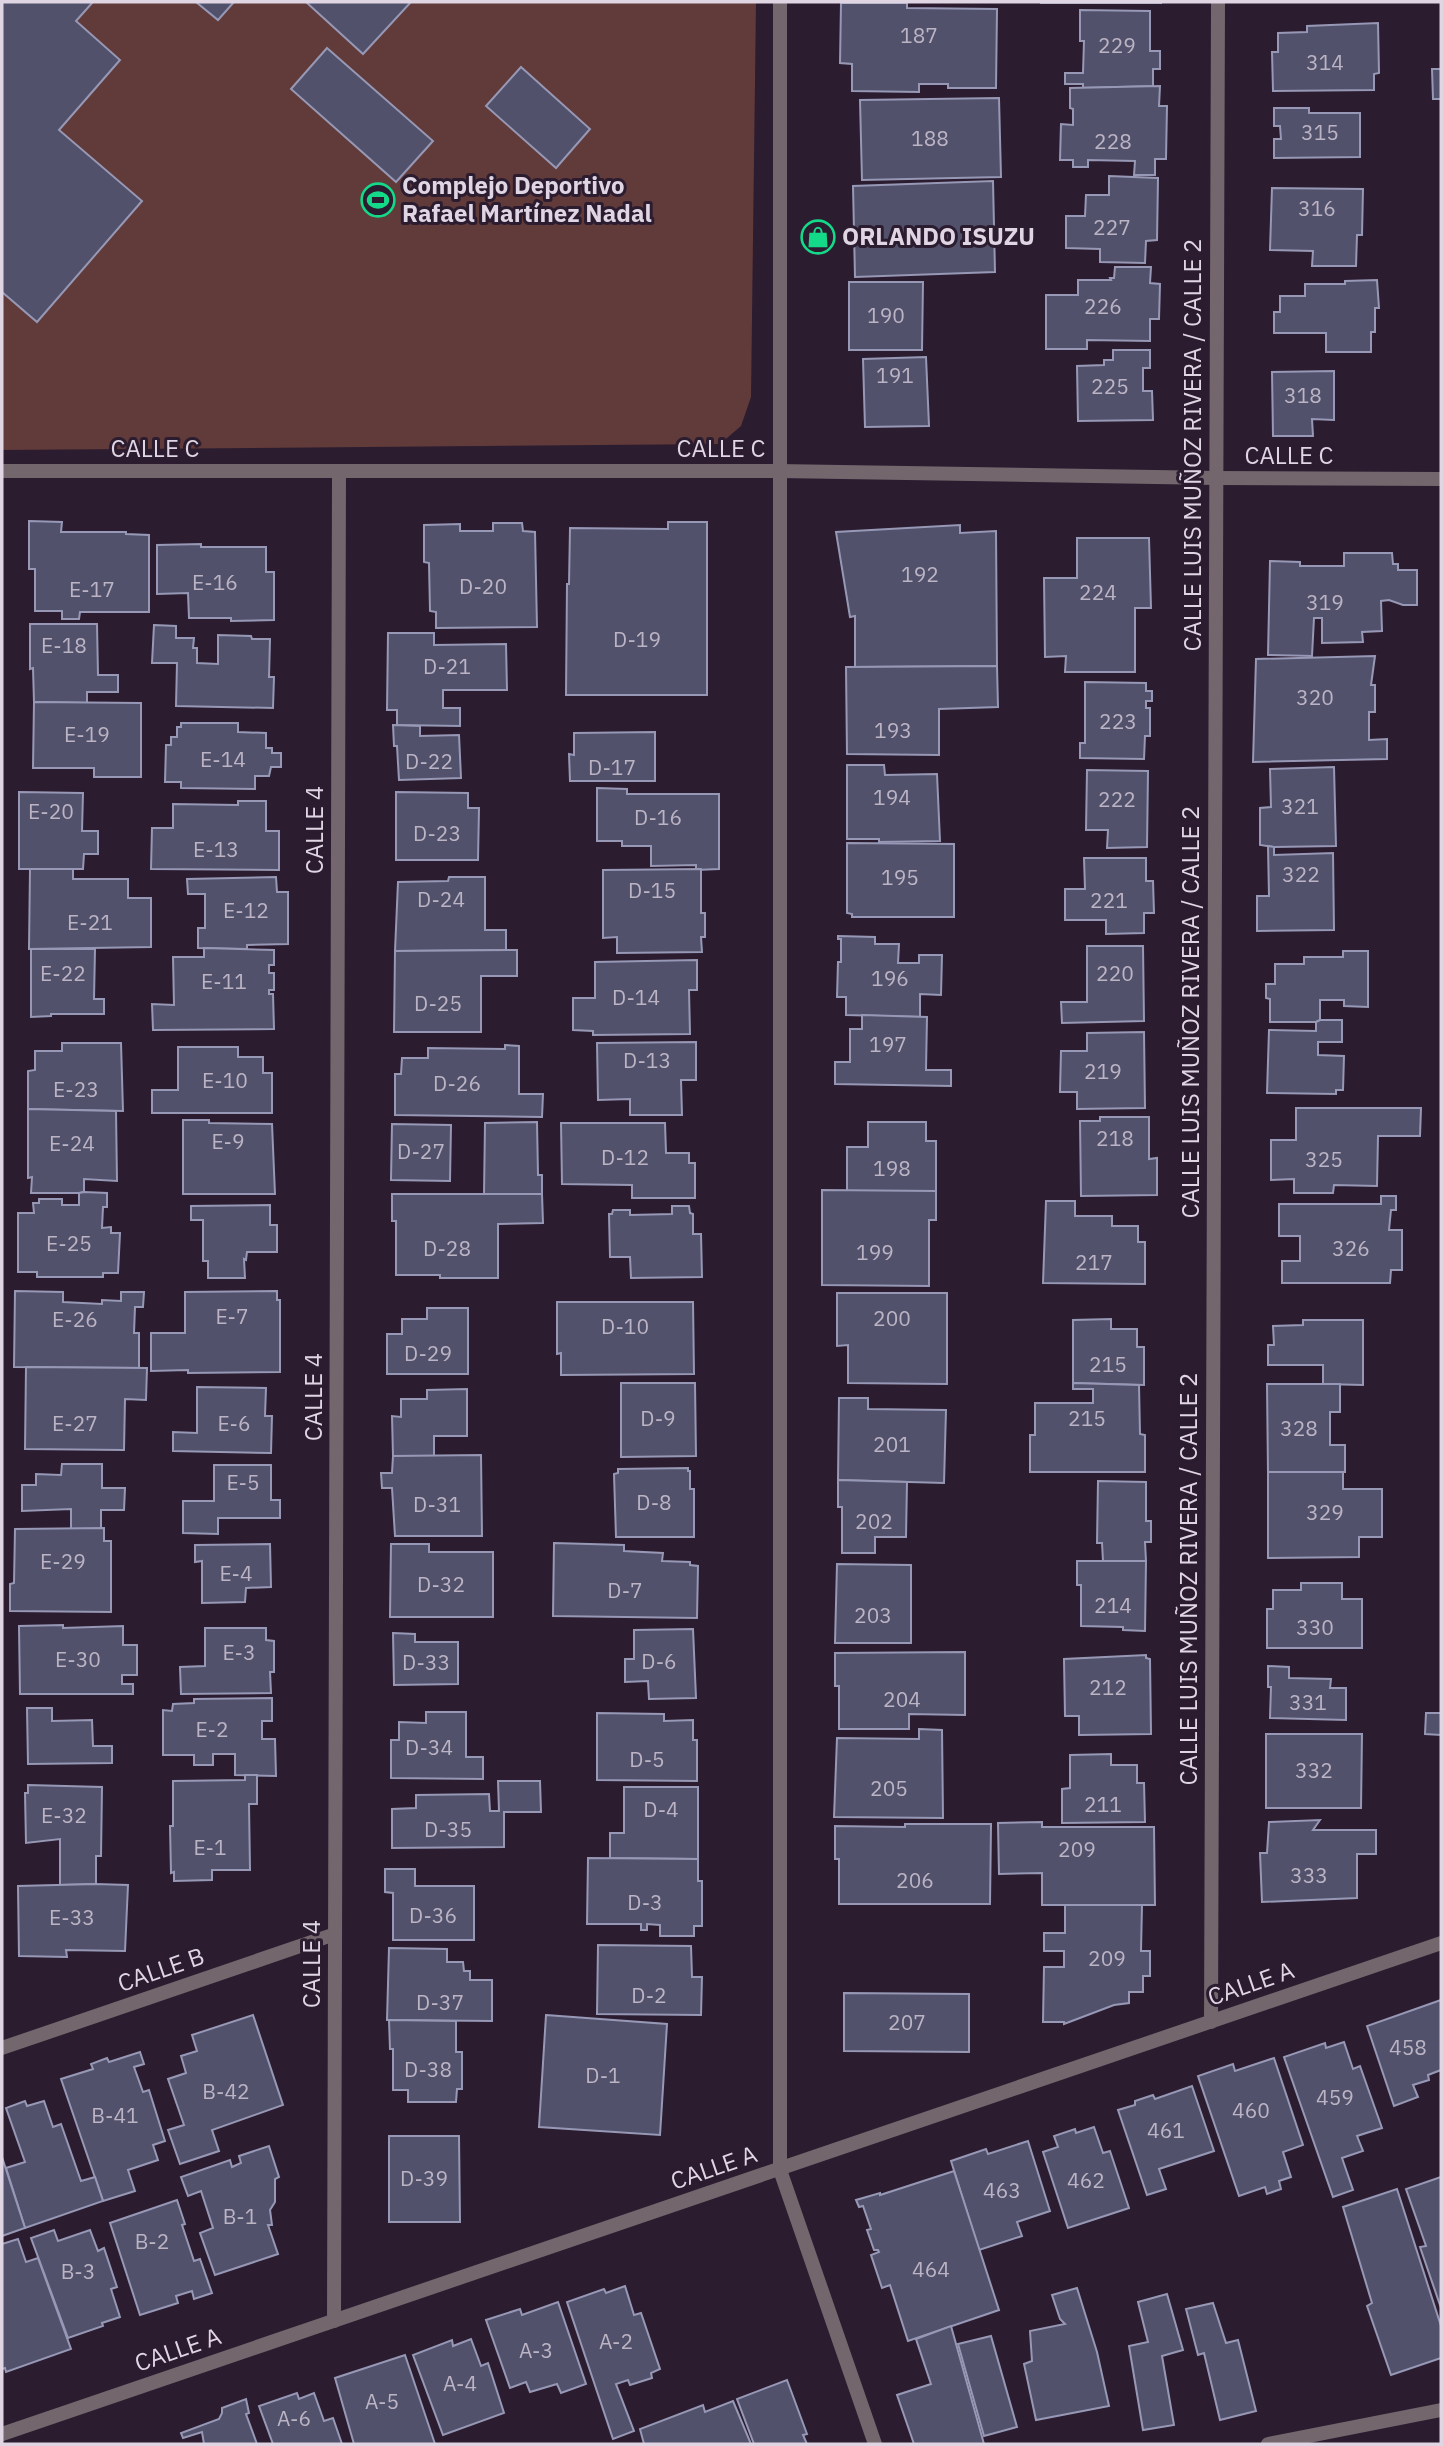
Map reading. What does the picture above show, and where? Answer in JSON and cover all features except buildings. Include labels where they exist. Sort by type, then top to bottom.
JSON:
[{"type":"street","points":[[780,2],[780,2170],[874,2444]]},
{"type":"street","name":"CALLE LUIS MUÑOZ RIVERA / CALLE 2","points":[[1211,2022],[1218,2]]},
{"type":"street","name":"CALLE C","points":[[2,471],[778,471],[1441,479]]},
{"type":"street","name":"CALLE 4","points":[[334,2321],[339,472]]},
{"type":"street","name":"CALLE B","points":[[2,2048],[335,1934]]},
{"type":"street","name":"CALLE A","points":[[2,2434],[1441,1943]]},
{"type":"street","points":[[1268,2444],[1441,2410]]},
{"type":"shaded area","name":"Complejo Deportivo Rafael Martínez Nadal","points":[[2,2],[756,2],[751,397],[741,426],[720,444],[2,450]]},
{"type":"place","name":"Complejo Deportivo Rafael Martínez Nadal","points":[[378,200]]},
{"type":"place","name":"ORLANDO ISUZU","points":[[818,237]]}]
